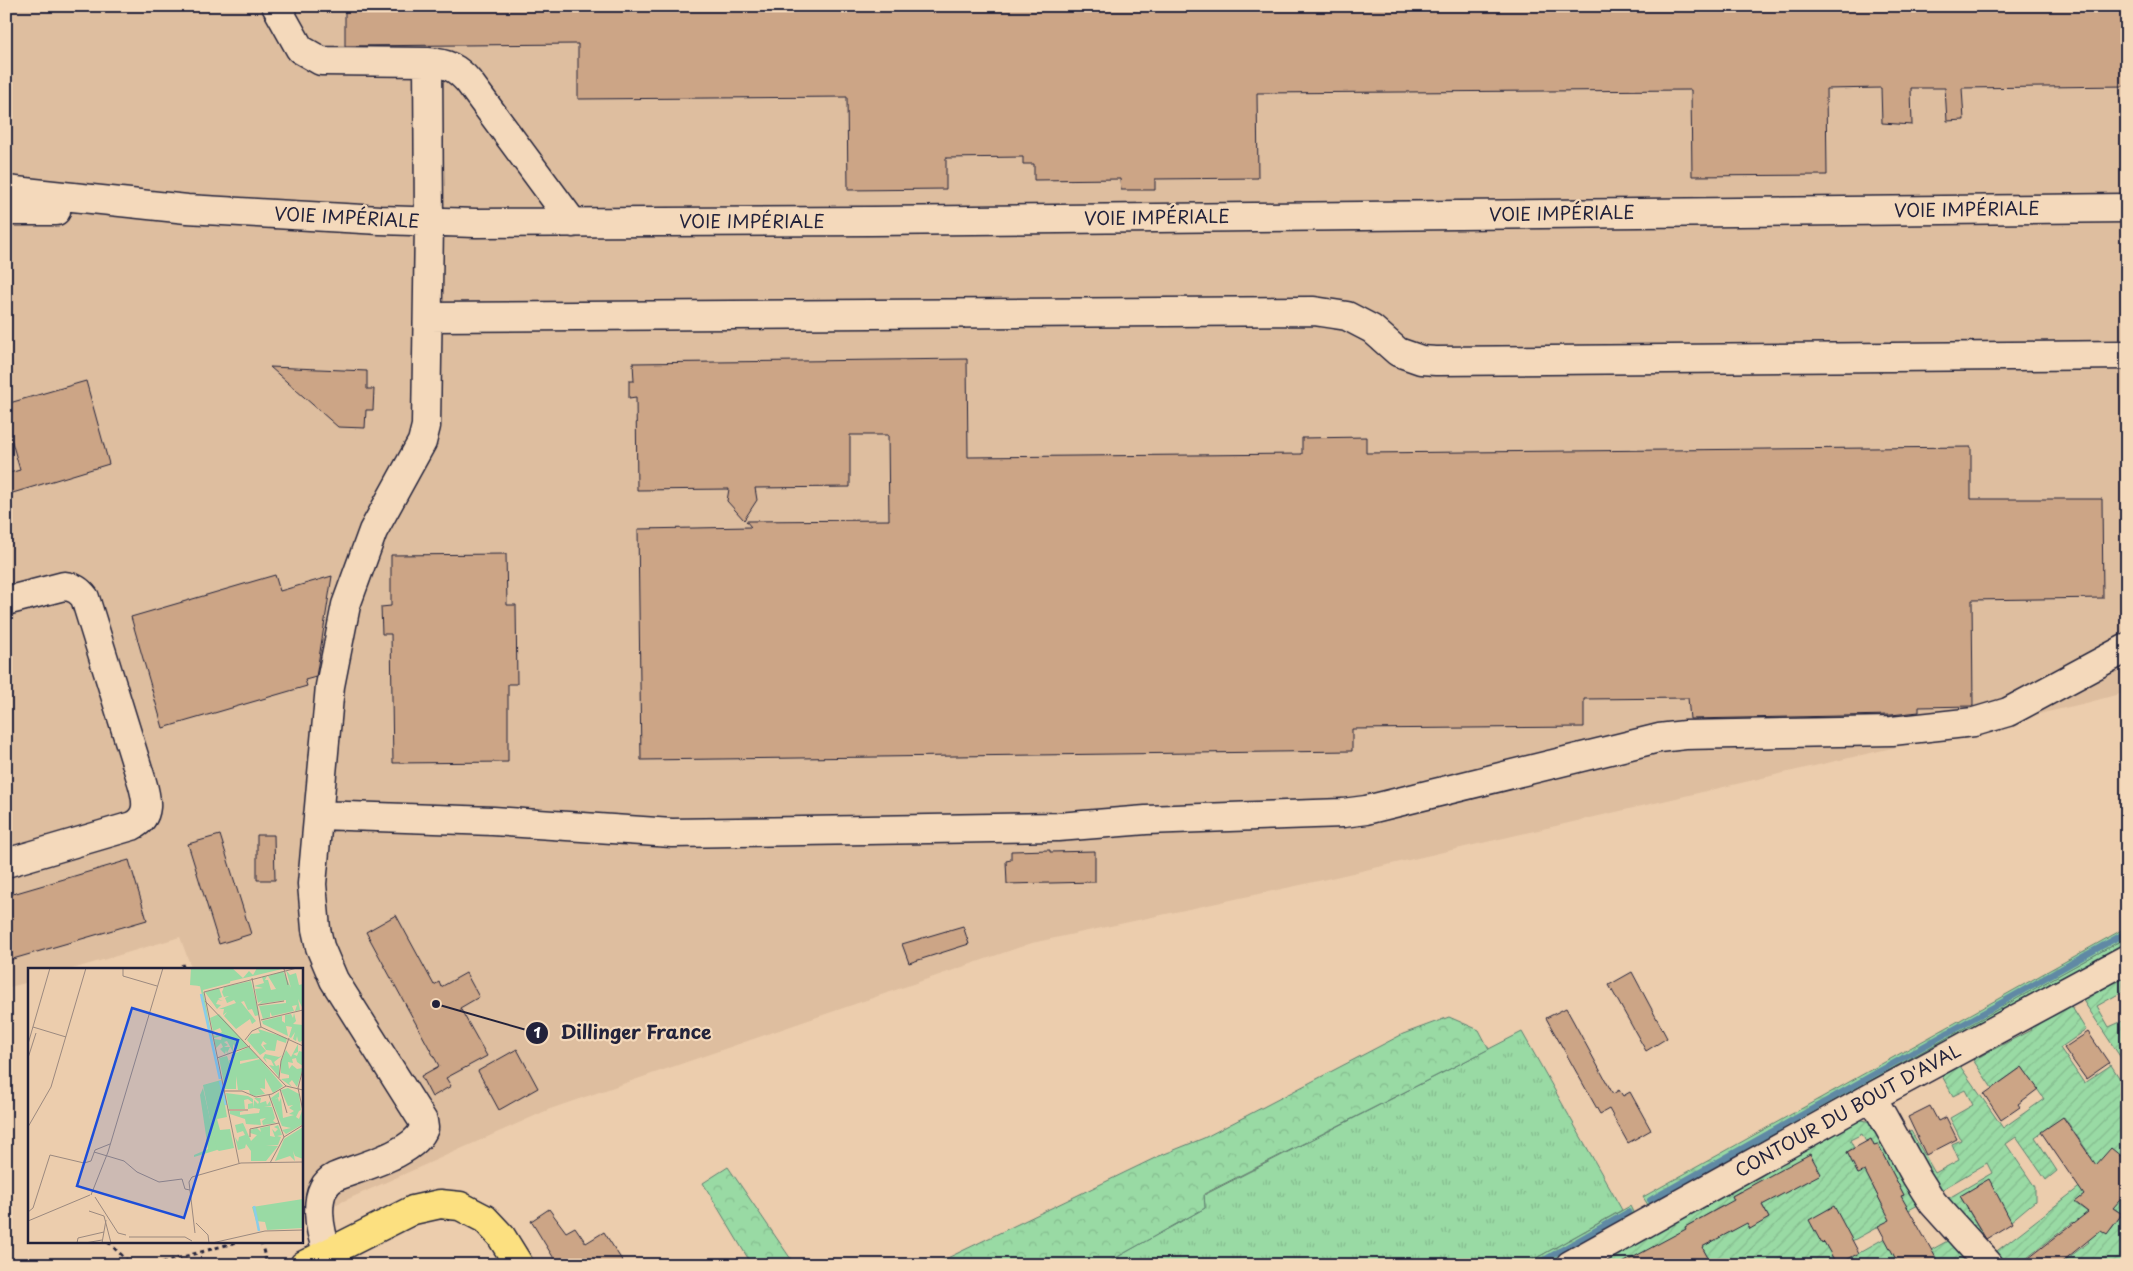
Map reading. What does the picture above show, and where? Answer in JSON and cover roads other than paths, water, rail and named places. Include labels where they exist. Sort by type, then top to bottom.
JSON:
[{"type":"main road","points":[[316,1259],[413,1210],[447,1204],[467,1209],[485,1219],[501,1236],[519,1265]]},
{"type":"street","points":[[276,6],[300,49],[321,62],[428,62],[448,65],[462,74],[573,223]]},
{"type":"street","points":[[316,1259],[321,1198],[327,1182],[405,1148],[416,1140],[424,1128],[423,1122],[343,997],[320,947],[314,921],[312,890],[330,686],[346,605],[373,531],[425,435],[429,223],[428,62]]},
{"type":"street","name":"VOIE IMPÉRIALE","points":[[6,190],[187,210],[429,223],[2127,208]]},
{"type":"street","name":"VOIE IMPÉRIALE","points":[[6,211],[187,210]]},
{"type":"street","points":[[428,317],[1314,311],[1347,316],[1372,329],[1398,352],[1421,360],[1436,361],[2127,355]]},
{"type":"street","points":[[6,602],[64,586],[72,587],[85,598],[142,782],[146,807],[142,819],[132,826],[6,862]]},
{"type":"street","points":[[318,815],[493,821],[672,834],[1058,828],[1146,820],[1354,812],[1658,738],[1685,735],[1892,731],[1974,722],[2008,712],[2127,648]]},
{"type":"street","name":"CONTOUR DU BOUT D'AVAL","points":[[1570,1265],[1872,1097],[2127,960]]},
{"type":"street","points":[[1872,1097],[1916,1176],[1933,1202],[1989,1265]]},
{"type":"waterway","points":[[1650,1200],[2127,932]]},
{"type":"waterway","points":[[1535,1265],[1628,1212]]},
{"type":"place","name":"Dillinger France","points":[[436,1004]]}]
